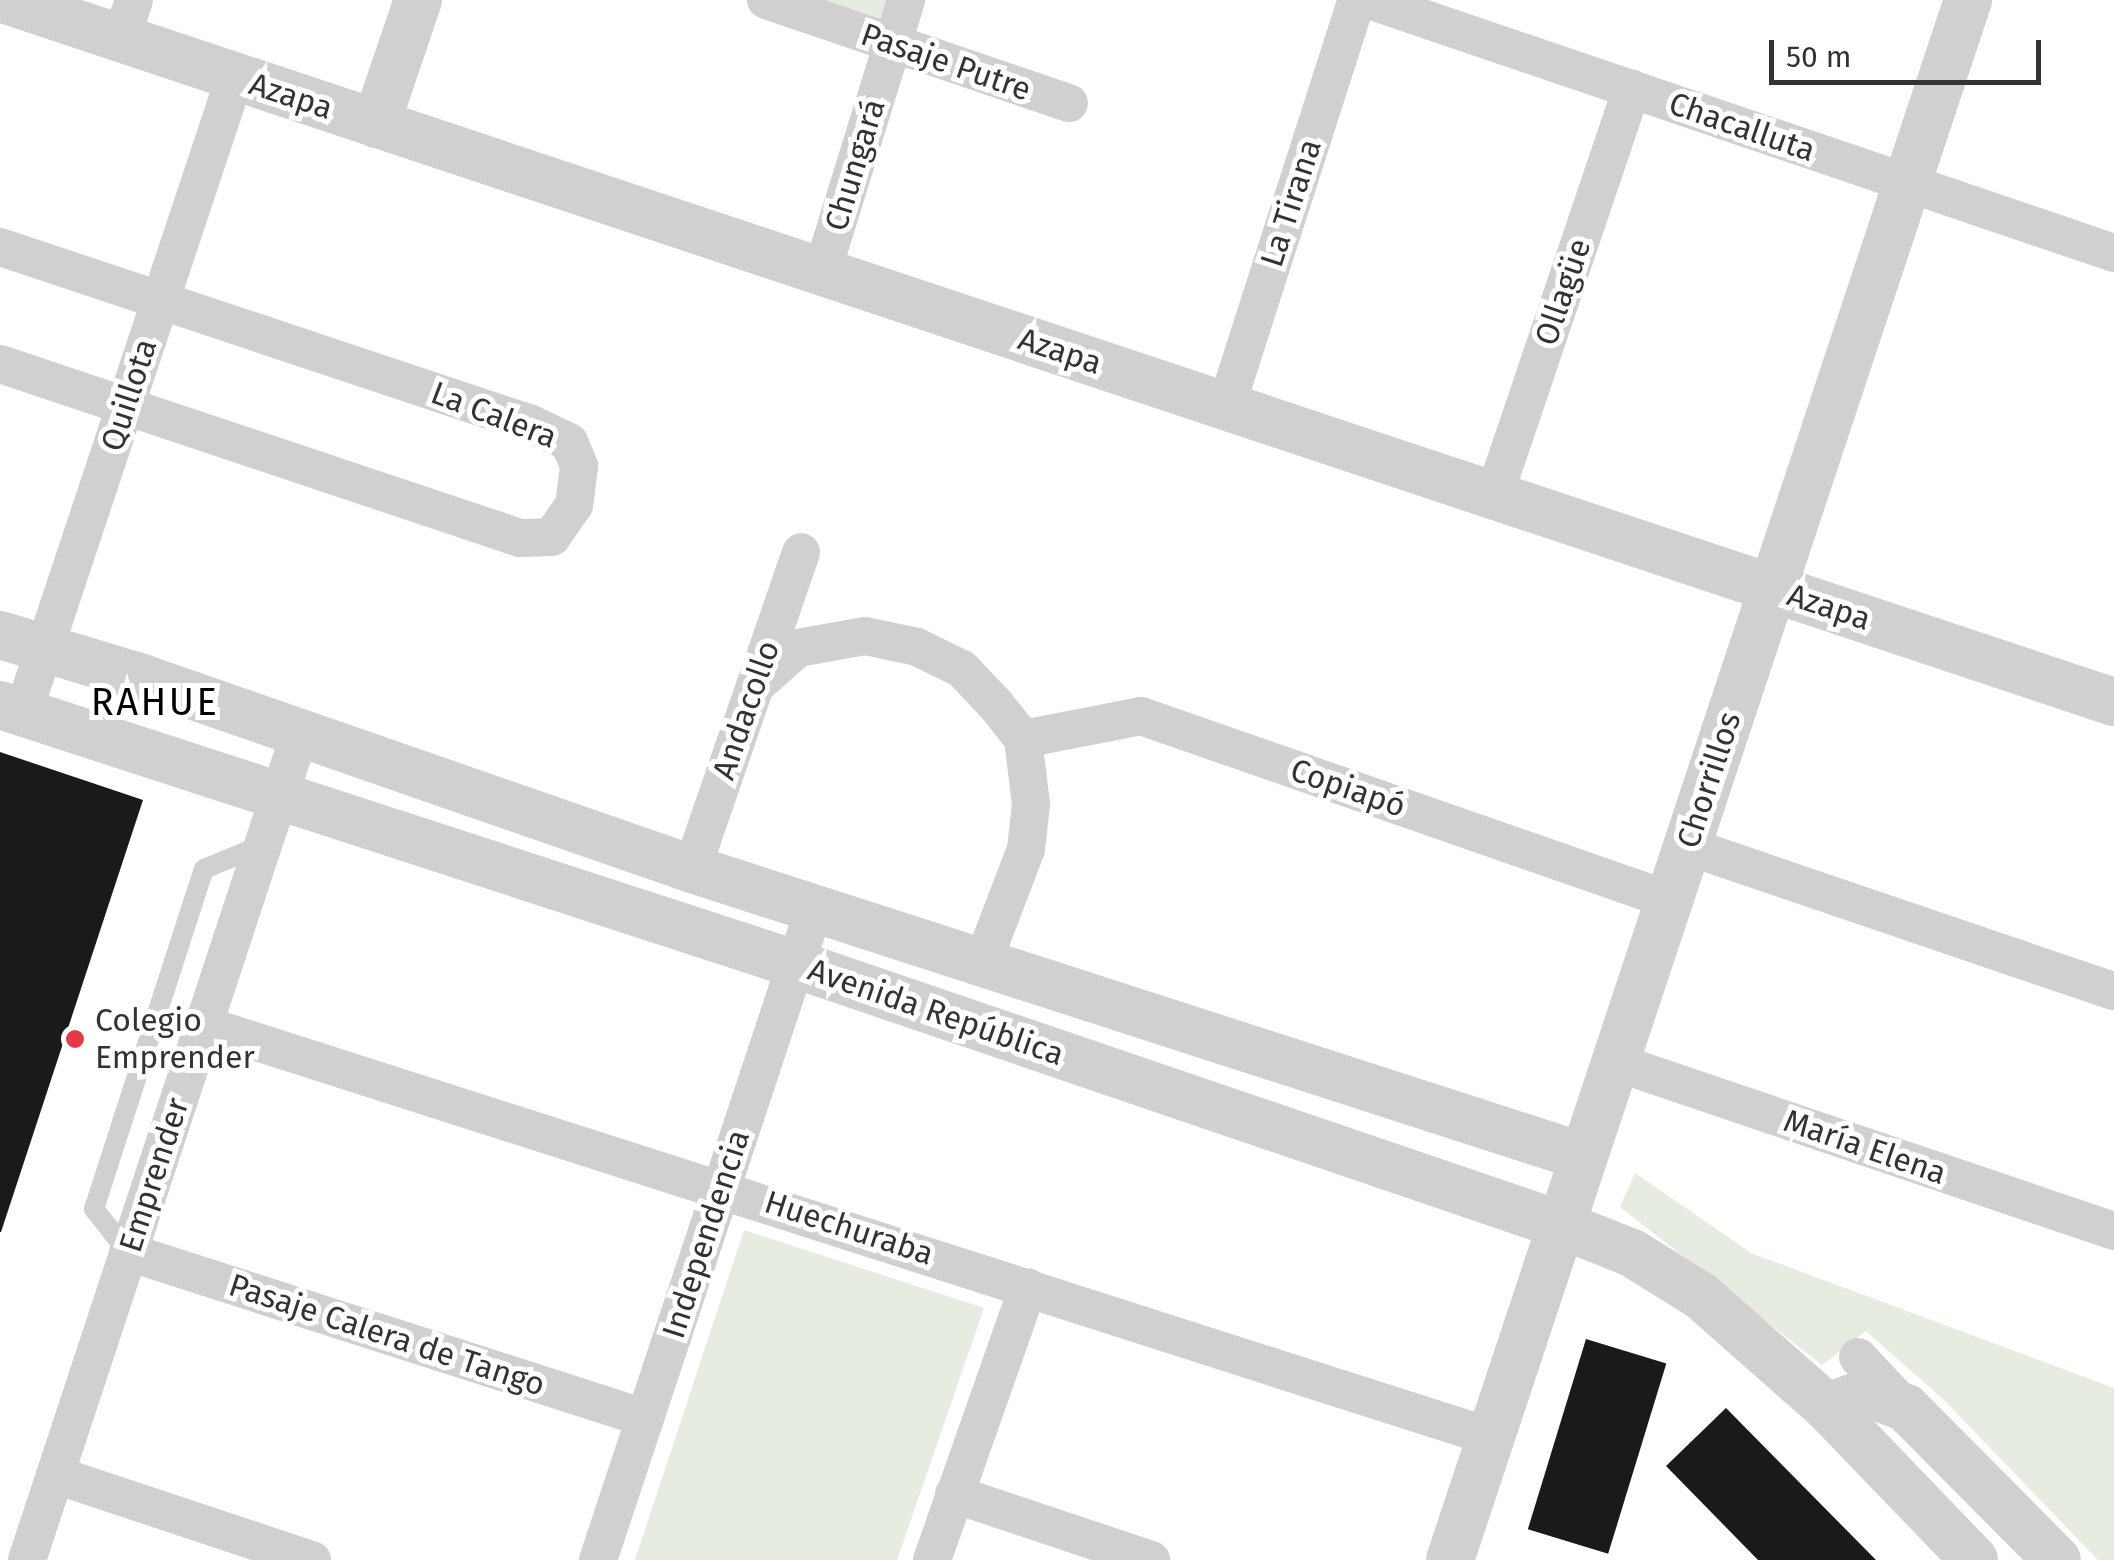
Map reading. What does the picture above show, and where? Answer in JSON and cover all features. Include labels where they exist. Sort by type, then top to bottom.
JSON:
[{"type":"street","name":"Azapa","points":[[6,0],[127,20],[234,77],[2114,702]]},
{"type":"street","points":[[376,124],[418,0]]},
{"type":"street","name":"Pasaje Putre","points":[[766,0],[1069,103]]},
{"type":"street","name":"Chungará","points":[[822,272],[906,0]]},
{"type":"street","name":"La Tirana","points":[[1226,407],[1357,0]]},
{"type":"street","name":"Chacalluta","points":[[1370,0],[2114,253]]},
{"type":"street","name":"Chorrillos","points":[[1450,1560],[1968,0]]},
{"type":"street","name":"Quillota","points":[[12,709],[45,649],[234,77]]},
{"type":"street","name":"Ollagüe","points":[[1494,496],[1632,90]]},
{"type":"street","name":"La Calera","points":[[0,247],[531,424],[569,442],[579,466],[574,504],[552,536],[520,538],[0,364]]},
{"type":"street","name":"Andacollo","points":[[692,869],[802,552]]},
{"type":"street","name":"Avenida República","points":[[0,635],[300,733],[692,869],[1584,1157]]},
{"type":"street","points":[[755,686],[798,648],[865,636],[917,647],[962,669],[1023,739],[1031,804],[1026,850],[982,964]]},
{"type":"street","name":"Avenida República","points":[[12,709],[796,964],[1562,1224],[1632,1253],[1701,1296],[1826,1408],[1974,1560]]},
{"type":"street","name":"Copiapó","points":[[1023,739],[1142,716],[1669,900]]},
{"type":"street","name":"Emprender","points":[[27,1560],[300,733]]},
{"type":"street","points":[[1687,846],[2114,991]]},
{"type":"street","name":"Independencia","points":[[598,1560],[814,909]]},
{"type":"street","name":"Huechuraba","points":[[204,1025],[722,1187],[1491,1438]]},
{"type":"street","name":"María Elena","points":[[1615,1062],[2114,1231]]},
{"type":"street","name":"Pasaje Calera de Tango","points":[[128,1252],[645,1418]]},
{"type":"street","points":[[932,1560],[1028,1286]]},
{"type":"street","points":[[1858,1357],[2057,1560]]},
{"type":"street","points":[[1826,1408],[1856,1397],[1875,1396],[1914,1416]]},
{"type":"street","points":[[56,1475],[312,1560]]},
{"type":"street","points":[[954,1494],[1151,1560]]},
{"type":"lane","points":[[128,1252],[94,1209],[204,869],[264,844]]},
{"type":"shaded area","points":[[809,0],[891,0],[883,26]]},
{"type":"shaded area","points":[[1635,1173],[1751,1253],[2114,1388],[2114,1560],[2098,1560],[1945,1401],[1866,1331],[1822,1365],[1620,1207]]},
{"type":"shaded area","points":[[744,1230],[984,1308],[897,1560],[635,1560]]},
{"type":"building","points":[[0,752],[143,800],[1,1232],[0,1232]]},
{"type":"building","points":[[1586,1339],[1666,1364],[1608,1554],[1528,1529]]},
{"type":"building","points":[[1726,1408],[1876,1560],[1758,1560],[1666,1466]]},
{"type":"place","name":"Colegio Emprender","points":[[75,1039]]},
{"type":"district","name":"RAHUE","points":[[155,703]]}]
